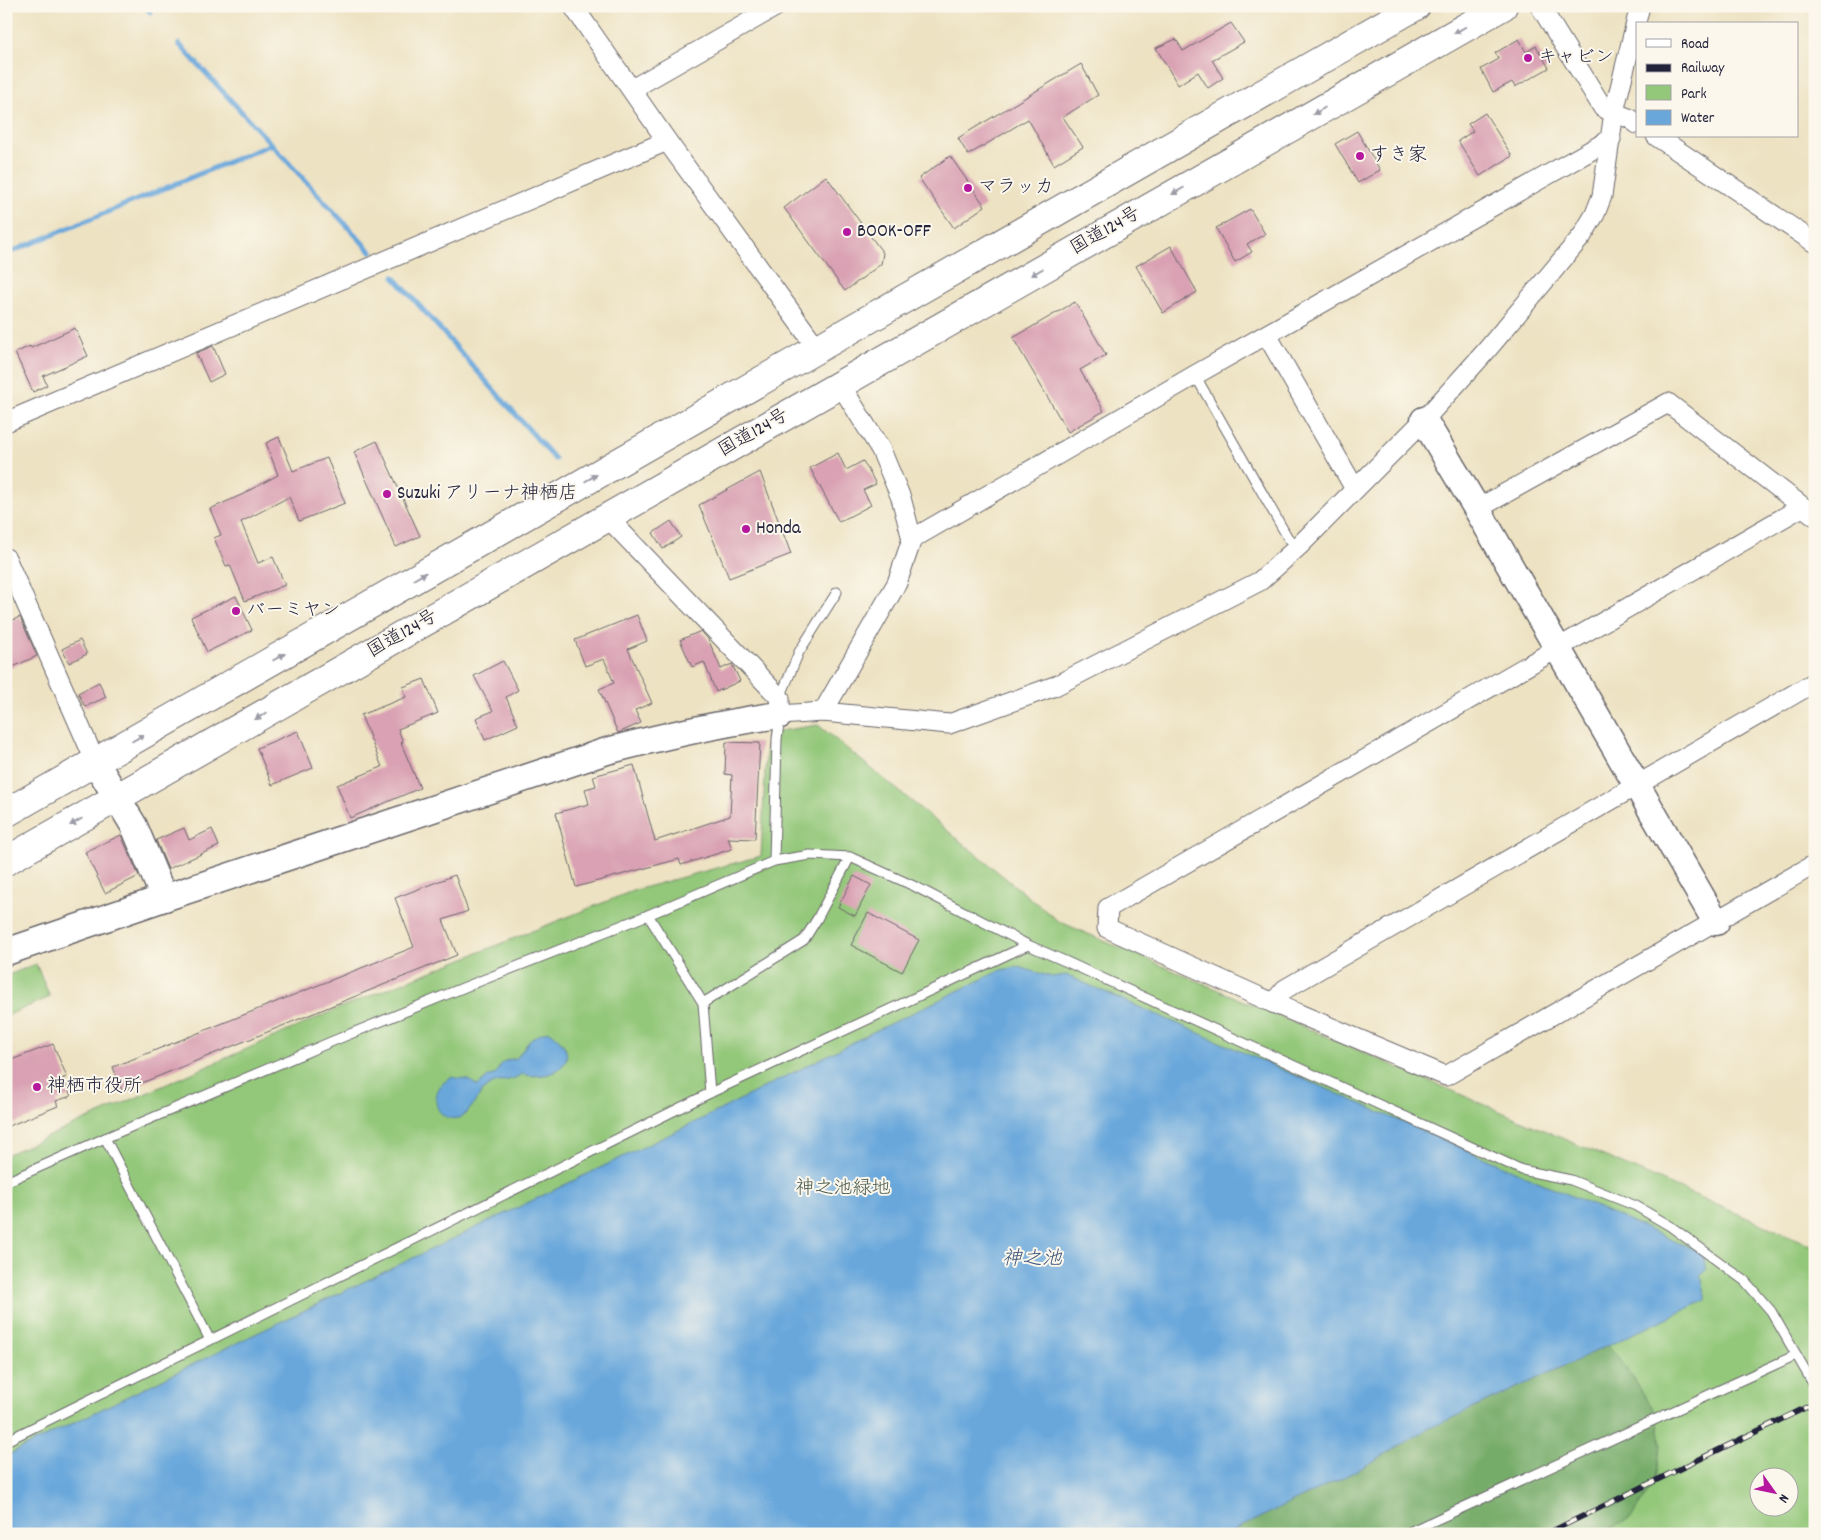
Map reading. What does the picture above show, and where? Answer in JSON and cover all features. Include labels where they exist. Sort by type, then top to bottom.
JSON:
[{"type":"highway","points":[[6,813],[1416,6]]},
{"type":"highway","name":"国道124号","points":[[6,862],[1503,6]]},
{"type":"street","points":[[573,6],[667,141],[817,348]]},
{"type":"street","points":[[632,89],[777,6]]},
{"type":"street","points":[[1540,6],[1603,108],[1636,123]]},
{"type":"street","points":[[1636,22],[1640,6]]},
{"type":"street","points":[[6,952],[607,750],[735,721],[780,706],[949,724],[1056,686],[1260,581],[1300,546],[1424,420],[1486,351],[1582,236],[1602,196],[1614,112],[1636,22]]},
{"type":"street","points":[[1659,138],[1815,243]]},
{"type":"street","points":[[912,539],[1195,375],[1611,139]]},
{"type":"street","points":[[6,422],[667,141]]},
{"type":"street","points":[[1267,335],[1355,489]]},
{"type":"street","points":[[823,712],[897,583],[912,539],[901,498],[881,450],[840,384]]},
{"type":"street","points":[[1477,509],[1668,403],[1808,512],[1556,649],[1108,908],[1107,928],[1273,1003],[1446,1076],[1815,864]]},
{"type":"street","points":[[1424,420],[1716,922]]},
{"type":"street","points":[[608,518],[780,706]]},
{"type":"street","points":[[6,558],[72,712],[96,762],[134,826],[164,898]]},
{"type":"street","points":[[1273,1003],[1285,989],[1815,682]]},
{"type":"lane","points":[[1195,375],[1288,538],[1300,546]]},
{"type":"lane","points":[[774,861],[777,739],[780,706],[799,652],[837,592]]},
{"type":"lane","points":[[6,1182],[104,1138],[465,987],[648,914],[774,861],[810,855],[850,857],[916,887],[1028,946],[1067,962],[1522,1170],[1571,1180],[1636,1206],[1670,1226],[1745,1281],[1771,1310],[1815,1387]]},
{"type":"lane","points":[[703,1003],[804,940],[818,919],[850,857]]},
{"type":"lane","points":[[648,914],[703,1003],[710,1093]]},
{"type":"lane","points":[[6,1441],[710,1093],[1028,946]]},
{"type":"lane","points":[[104,1138],[210,1340]]},
{"type":"lane","points":[[1405,1534],[1796,1355]]},
{"type":"green space","name":"神之池緑地","points":[[818,725],[1058,921],[1815,1247],[1815,1534],[6,1534],[6,1155],[342,1007],[635,890],[761,856],[767,733]]},
{"type":"green space","points":[[36,964],[50,997],[6,1016],[6,976]]},
{"type":"green space","points":[[1600,1339],[1619,1358],[1657,1414],[1661,1445],[1654,1482],[1630,1519],[1599,1534],[1202,1534]]},
{"type":"water","name":"神之池","points":[[1018,967],[1052,977],[1066,975],[1702,1253],[1707,1270],[1701,1275],[1706,1300],[1426,1430],[1360,1469],[1226,1534],[6,1534],[6,1456],[712,1114],[873,1032],[1001,970]]},
{"type":"water","points":[[548,1031],[560,1040],[565,1049],[566,1058],[563,1065],[556,1071],[535,1076],[522,1074],[513,1079],[495,1083],[487,1087],[470,1109],[458,1118],[448,1117],[440,1112],[436,1104],[438,1091],[442,1084],[451,1077],[468,1080],[478,1086],[488,1077],[496,1074],[503,1063],[516,1059],[532,1039]]},
{"type":"building","points":[[1231,23],[1244,42],[1212,60],[1223,78],[1208,88],[1198,72],[1178,85],[1156,48],[1176,39],[1183,51]]},
{"type":"building","points":[[1519,39],[1526,52],[1536,46],[1549,68],[1515,87],[1512,82],[1493,92],[1481,69],[1499,59],[1495,53]]},
{"type":"building","points":[[1081,64],[1098,95],[1063,117],[1083,147],[1054,165],[1028,119],[968,155],[958,138]]},
{"type":"building","points":[[1485,113],[1512,156],[1480,176],[1458,141],[1473,131],[1468,124]]},
{"type":"building","points":[[1357,131],[1380,170],[1358,183],[1335,144]]},
{"type":"building","points":[[950,156],[985,206],[954,228],[919,178]]},
{"type":"building","points":[[826,176],[883,253],[881,264],[845,291],[784,208]]},
{"type":"building","points":[[1250,209],[1265,234],[1247,244],[1252,252],[1235,262],[1216,228]]},
{"type":"building","points":[[1171,246],[1197,292],[1163,313],[1136,266]]},
{"type":"building","points":[[1075,302],[1106,355],[1080,370],[1104,411],[1068,432],[1013,338]]},
{"type":"building","points":[[75,328],[88,356],[43,376],[47,385],[33,392],[15,353],[30,346],[31,348]]},
{"type":"building","points":[[213,346],[225,374],[209,382],[196,353]]},
{"type":"building","points":[[279,437],[293,471],[327,458],[345,503],[299,521],[289,497],[241,522],[258,563],[273,557],[285,585],[245,601],[230,565],[226,566],[214,538],[221,535],[210,509],[248,492],[278,475],[266,443]]},
{"type":"building","name":"Suzuki アリーナ神栖店","points":[[377,441],[420,536],[396,547],[354,452]]},
{"type":"building","points":[[838,453],[846,470],[863,461],[876,484],[863,490],[871,505],[839,522],[810,468]]},
{"type":"building","name":"Honda","points":[[760,472],[791,554],[729,578],[699,505]]},
{"type":"building","points":[[671,521],[681,537],[663,549],[653,533]]},
{"type":"building","points":[[236,596],[252,630],[207,652],[191,617]]},
{"type":"building","points":[[637,615],[647,641],[628,649],[652,703],[635,710],[641,723],[618,733],[599,689],[614,683],[604,659],[585,666],[575,640]]},
{"type":"building","points":[[20,617],[37,656],[6,670],[6,623]]},
{"type":"building","points":[[701,631],[708,639],[721,669],[732,664],[740,681],[716,692],[704,662],[692,667],[680,640]]},
{"type":"building","points":[[80,640],[87,654],[69,663],[62,649]]},
{"type":"building","points":[[503,661],[518,690],[506,697],[518,725],[485,740],[476,718],[493,711],[474,676]]},
{"type":"building","points":[[424,679],[438,713],[398,729],[403,742],[401,743],[420,788],[350,818],[337,785],[382,767],[361,715],[406,697],[403,687]]},
{"type":"building","points":[[99,682],[106,697],[85,707],[78,693]]},
{"type":"building","points":[[298,731],[313,768],[272,785],[257,748]]},
{"type":"building","points":[[726,742],[760,743],[755,839],[728,838],[732,849],[681,865],[679,859],[576,887],[556,813],[589,804],[585,789],[596,786],[593,776],[634,765],[655,841],[730,816],[732,775],[725,774]]},
{"type":"building","points":[[184,828],[189,840],[212,829],[219,846],[168,869],[156,840]]},
{"type":"building","points":[[121,835],[139,876],[105,893],[85,852]]},
{"type":"building","points":[[455,875],[468,911],[443,920],[457,955],[122,1091],[113,1067],[414,947],[395,898]]},
{"type":"building","points":[[854,876],[871,885],[855,916],[838,907]]},
{"type":"building","points":[[868,913],[919,940],[902,972],[851,945]]},
{"type":"building","name":"神栖市役所","points":[[53,1044],[67,1077],[63,1078],[71,1096],[56,1101],[58,1106],[6,1127],[6,1062]]},
{"type":"waterway","points":[[145,6],[150,12]]},
{"type":"waterway","points":[[179,44],[371,252]]},
{"type":"waterway","points":[[6,254],[272,144]]},
{"type":"waterway","points":[[394,277],[555,459]]},
{"type":"railway","points":[[1546,1534],[1815,1403]]},
{"type":"place","name":"キャビン","points":[[1528,58]]},
{"type":"place","name":"すき家","points":[[1360,156]]},
{"type":"place","name":"マラッカ","points":[[968,188]]},
{"type":"place","name":"BOOK-OFF","points":[[847,232]]},
{"type":"place","name":"Suzuki アリーナ神栖店","points":[[387,494]]},
{"type":"place","name":"Honda","points":[[746,529]]},
{"type":"place","name":"バーミヤン","points":[[236,611]]},
{"type":"place","name":"神栖市役所","points":[[37,1087]]}]
